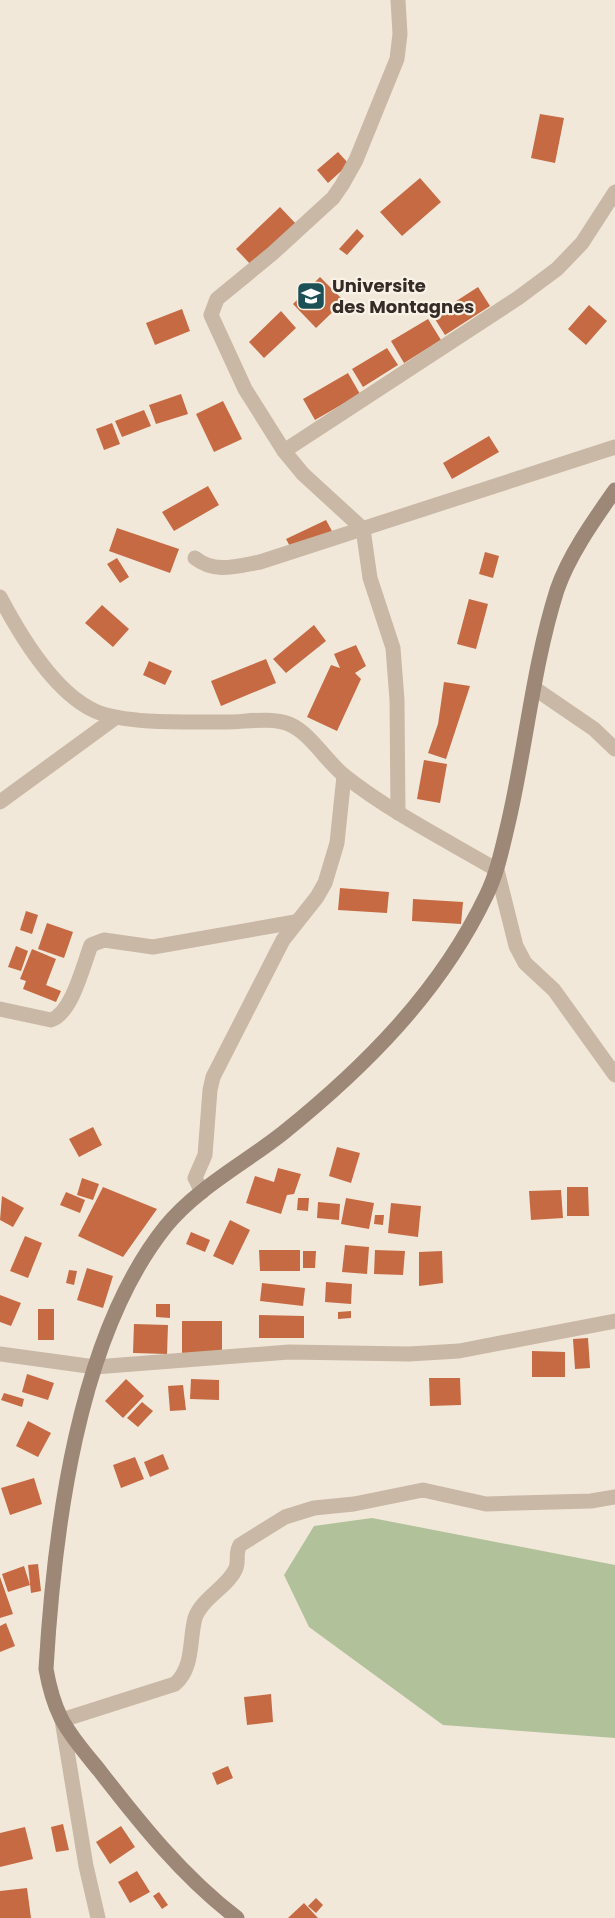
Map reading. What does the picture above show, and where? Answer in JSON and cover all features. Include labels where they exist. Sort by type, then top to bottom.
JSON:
[{"type":"street","points":[[398,0],[400,34],[397,59],[356,160],[342,185],[333,198],[273,253],[217,299],[212,306],[211,315],[245,389],[284,451],[303,474],[363,530],[370,578],[393,648],[397,699],[398,813]]},
{"type":"street","points":[[284,451],[471,330],[556,269],[582,243],[615,192]]},
{"type":"street","points":[[195,558],[215,568],[260,562],[615,447]]},
{"type":"street","points":[[237,1918],[214,1900],[176,1863],[131,1811],[62,1720],[54,1703],[46,1669],[58,1528],[65,1485],[95,1368],[118,1308],[142,1262],[166,1225],[202,1192],[282,1133],[352,1075],[398,1028],[444,968],[486,896],[497,870],[514,798],[534,688],[558,588],[574,553],[615,490]]},
{"type":"street","points":[[0,597],[37,658],[69,693],[93,711],[115,718],[221,723],[271,721],[288,724],[300,731],[344,776],[398,813],[497,870],[516,946],[525,963],[554,990],[615,1075]]},
{"type":"street","points":[[534,688],[594,729],[615,749]]},
{"type":"street","points":[[0,802],[115,718]]},
{"type":"street","points":[[202,1192],[195,1178],[205,1155],[213,1077],[283,940],[317,897],[325,883],[337,843],[344,776]]},
{"type":"street","points":[[0,1009],[51,1020],[57,1018],[66,1009],[91,945],[96,941],[104,940],[153,947],[295,922]]},
{"type":"street","points":[[0,1354],[95,1368],[290,1352],[409,1354],[459,1351],[615,1321]]},
{"type":"street","points":[[62,1720],[175,1684],[181,1678],[188,1663],[196,1618],[205,1602],[236,1569],[240,1545],[285,1517],[314,1508],[354,1504],[423,1490],[486,1504],[615,1497]]},
{"type":"street","points":[[62,1720],[86,1866],[98,1918]]},
{"type":"green space","points":[[372,1518],[615,1565],[615,1738],[443,1725],[309,1627],[284,1575],[314,1526]]},
{"type":"building","points":[[540,114],[564,118],[555,163],[531,158]]},
{"type":"building","points":[[338,152],[349,164],[328,183],[317,170]]},
{"type":"building","points":[[420,178],[441,202],[402,236],[380,212]]},
{"type":"building","points":[[280,207],[297,225],[253,267],[236,249]]},
{"type":"building","points":[[357,229],[364,236],[347,255],[339,249]]},
{"type":"building","points":[[320,277],[344,301],[316,328],[293,304]]},
{"type":"building","points":[[478,287],[490,306],[445,335],[433,316]]},
{"type":"building","points":[[589,305],[607,321],[586,345],[568,329]]},
{"type":"building","points":[[182,309],[190,331],[155,345],[146,323]]},
{"type":"building","points":[[281,311],[296,328],[264,358],[249,342]]},
{"type":"building","points":[[428,319],[441,340],[404,363],[391,341]]},
{"type":"building","points":[[387,348],[398,365],[363,387],[352,369]]},
{"type":"building","points":[[348,373],[360,394],[315,420],[303,399]]},
{"type":"building","points":[[181,394],[188,414],[156,424],[149,405]]},
{"type":"building","points":[[223,401],[242,439],[214,452],[196,414]]},
{"type":"building","points":[[144,410],[151,426],[122,437],[115,421]]},
{"type":"building","points":[[112,423],[120,444],[104,450],[96,429]]},
{"type":"building","points":[[489,436],[499,452],[452,479],[443,463]]},
{"type":"building","points":[[208,486],[219,505],[174,531],[162,512]]},
{"type":"building","points":[[326,520],[332,531],[292,550],[286,539]]},
{"type":"building","points":[[117,528],[179,549],[170,573],[109,551]]},
{"type":"building","points":[[485,552],[499,556],[493,578],[479,574]]},
{"type":"building","points":[[117,558],[129,577],[120,583],[107,564]]},
{"type":"building","points":[[469,599],[488,604],[476,649],[457,644]]},
{"type":"building","points":[[102,605],[129,629],[113,647],[85,623]]},
{"type":"building","points":[[314,625],[326,641],[286,673],[273,659]]},
{"type":"building","points":[[356,645],[366,666],[355,673],[361,679],[337,731],[307,717],[331,665],[340,668],[334,654]]},
{"type":"building","points":[[266,659],[276,683],[221,706],[211,681]]},
{"type":"building","points":[[149,661],[172,671],[165,685],[143,675]]},
{"type":"building","points":[[444,682],[470,686],[446,759],[428,753],[438,724]]},
{"type":"building","points":[[424,760],[447,764],[440,803],[417,799]]},
{"type":"building","points":[[340,888],[389,892],[387,913],[338,910]]},
{"type":"building","points":[[413,899],[463,902],[461,924],[412,921]]},
{"type":"building","points":[[26,911],[38,915],[32,934],[20,930]]},
{"type":"building","points":[[47,923],[73,932],[64,958],[38,949]]},
{"type":"building","points":[[16,946],[28,951],[21,971],[8,967]]},
{"type":"building","points":[[32,949],[56,959],[46,985],[61,991],[56,1002],[23,989],[26,981],[20,979]]},
{"type":"building","points":[[93,1127],[102,1145],[79,1157],[69,1139]]},
{"type":"building","points":[[337,1147],[360,1153],[351,1183],[329,1176]]},
{"type":"building","points":[[278,1168],[301,1174],[294,1194],[287,1195],[281,1214],[246,1203],[255,1176],[274,1182]]},
{"type":"building","points":[[82,1178],[99,1184],[93,1200],[77,1195]]},
{"type":"building","points":[[103,1187],[157,1209],[123,1257],[78,1236]]},
{"type":"building","points":[[567,1187],[588,1187],[589,1216],[567,1216]]},
{"type":"building","points":[[561,1190],[563,1218],[531,1220],[529,1191]]},
{"type":"building","points":[[66,1192],[85,1200],[80,1213],[60,1205]]},
{"type":"building","points":[[2,1196],[24,1208],[13,1227],[0,1220]]},
{"type":"building","points":[[298,1198],[309,1198],[308,1211],[297,1210]]},
{"type":"building","points":[[346,1198],[374,1203],[369,1229],[341,1224]]},
{"type":"building","points":[[318,1202],[340,1204],[339,1220],[317,1218]]},
{"type":"building","points":[[391,1203],[421,1206],[418,1237],[388,1233]]},
{"type":"building","points":[[375,1215],[384,1215],[383,1225],[374,1224]]},
{"type":"building","points":[[230,1220],[250,1230],[233,1265],[213,1256]]},
{"type":"building","points":[[191,1232],[210,1240],[205,1252],[186,1244]]},
{"type":"building","points":[[25,1236],[42,1243],[28,1278],[10,1271]]},
{"type":"building","points":[[345,1245],[369,1247],[367,1274],[342,1272]]},
{"type":"building","points":[[259,1250],[300,1250],[300,1271],[260,1271]]},
{"type":"building","points":[[375,1250],[405,1251],[403,1275],[374,1274]]},
{"type":"building","points":[[303,1251],[316,1251],[315,1268],[303,1268]]},
{"type":"building","points":[[442,1251],[443,1283],[419,1286],[419,1252]]},
{"type":"building","points":[[87,1268],[113,1276],[103,1308],[77,1300]]},
{"type":"building","points":[[69,1270],[77,1271],[74,1285],[66,1283]]},
{"type":"building","points":[[326,1282],[352,1284],[351,1304],[325,1302]]},
{"type":"building","points":[[262,1283],[305,1288],[303,1306],[260,1301]]},
{"type":"building","points":[[0,1295],[21,1303],[11,1326],[0,1322]]},
{"type":"building","points":[[156,1304],[170,1304],[170,1318],[156,1317]]},
{"type":"building","points":[[38,1309],[54,1309],[54,1340],[38,1340]]},
{"type":"building","points":[[351,1311],[351,1318],[338,1319],[338,1312]]},
{"type":"building","points":[[259,1315],[304,1316],[304,1338],[259,1338]]},
{"type":"building","points":[[182,1321],[222,1321],[222,1355],[182,1355]]},
{"type":"building","points":[[134,1324],[168,1325],[167,1354],[133,1353]]},
{"type":"building","points":[[588,1338],[590,1368],[575,1369],[573,1339]]},
{"type":"building","points":[[532,1351],[565,1352],[565,1377],[532,1377]]},
{"type":"building","points":[[27,1374],[54,1383],[48,1400],[22,1392]]},
{"type":"building","points":[[429,1378],[460,1378],[461,1405],[430,1406]]},
{"type":"building","points":[[126,1379],[144,1396],[123,1418],[105,1401]]},
{"type":"building","points":[[191,1379],[219,1380],[219,1400],[190,1399]]},
{"type":"building","points":[[183,1385],[186,1410],[170,1411],[168,1386]]},
{"type":"building","points":[[4,1393],[24,1399],[22,1407],[1,1400]]},
{"type":"building","points":[[142,1402],[153,1411],[138,1427],[127,1418]]},
{"type":"building","points":[[28,1421],[51,1433],[38,1457],[16,1446]]},
{"type":"building","points":[[163,1454],[169,1469],[150,1477],[144,1462]]},
{"type":"building","points":[[135,1457],[144,1479],[121,1488],[113,1465]]},
{"type":"building","points":[[34,1478],[42,1504],[10,1515],[1,1488]]},
{"type":"building","points":[[38,1564],[41,1591],[31,1593],[28,1565]]},
{"type":"building","points":[[24,1566],[30,1585],[8,1592],[2,1574]]},
{"type":"building","points":[[0,1577],[13,1614],[0,1618]]},
{"type":"building","points":[[6,1623],[15,1646],[0,1652],[0,1626]]},
{"type":"building","points":[[271,1694],[273,1722],[247,1725],[244,1697]]},
{"type":"building","points":[[228,1766],[233,1778],[217,1785],[212,1773]]},
{"type":"building","points":[[63,1824],[69,1850],[56,1852],[51,1827]]},
{"type":"building","points":[[121,1826],[135,1847],[110,1864],[96,1842]]},
{"type":"building","points":[[25,1827],[33,1859],[0,1867],[0,1833]]},
{"type":"building","points":[[137,1871],[150,1892],[130,1903],[118,1882]]},
{"type":"building","points":[[27,1888],[31,1918],[0,1918],[0,1891]]},
{"type":"building","points":[[159,1892],[168,1905],[162,1909],[153,1896]]},
{"type":"building","points":[[316,1898],[323,1905],[316,1913],[308,1906]]},
{"type":"building","points":[[304,1903],[318,1918],[288,1918]]},
{"type":"place","name":"Universite des Montagnes","points":[[311,296]]}]
